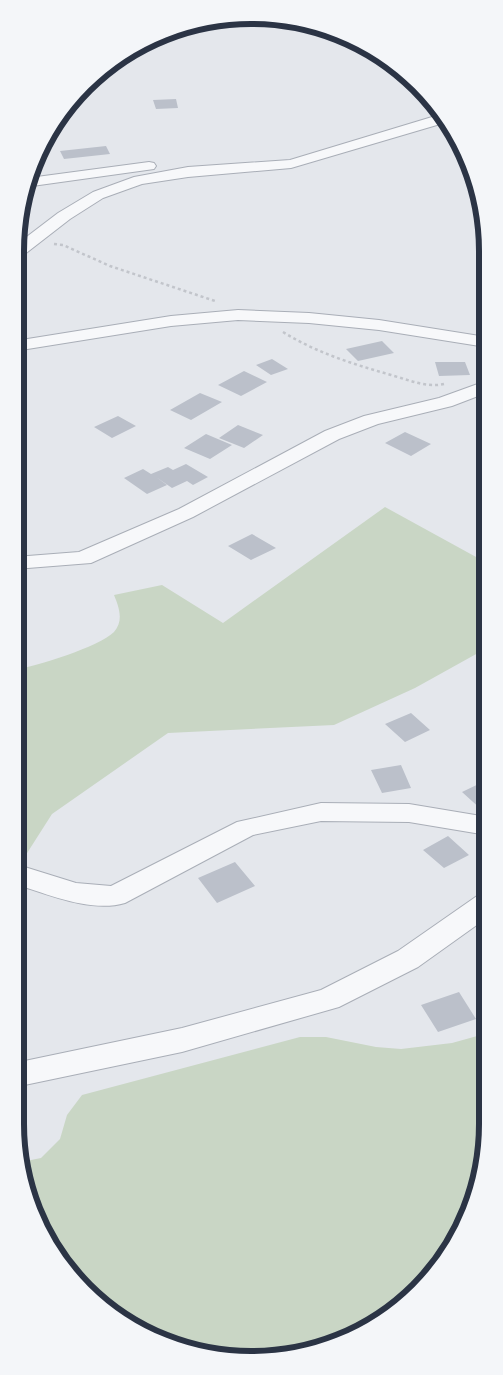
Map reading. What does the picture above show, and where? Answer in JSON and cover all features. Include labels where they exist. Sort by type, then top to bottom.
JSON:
[{"type":"street","points":[[24,247],[64,216],[98,194],[139,180],[165,175],[291,164],[437,120]]},
{"type":"street","points":[[35,182],[166,164],[249,161],[258,162],[264,167]]},
{"type":"street","points":[[24,345],[171,321],[238,315],[309,318],[371,324],[479,341]]},
{"type":"street","points":[[24,562],[83,558],[186,513],[332,435],[372,420],[445,402],[479,390]]},
{"type":"street","points":[[24,877],[75,893],[115,896],[246,828],[321,812],[408,813],[479,825]]},
{"type":"street","points":[[24,1073],[182,1040],[329,999],[408,959],[479,909]]},
{"type":"green space","points":[[385,507],[479,559],[479,652],[415,688],[334,725],[168,733],[52,814],[24,858],[24,668],[82,650],[114,632],[120,619],[114,595],[162,585],[223,623]]},
{"type":"green space","points":[[479,1036],[479,1138],[475,1168],[462,1211],[441,1250],[413,1285],[378,1313],[339,1334],[296,1347],[266,1351],[237,1351],[207,1347],[164,1334],[125,1313],[90,1285],[62,1250],[41,1211],[27,1161],[41,1158],[60,1139],[67,1115],[82,1095],[300,1037],[326,1037],[376,1047],[401,1049],[452,1043]]},
{"type":"building","points":[[176,99],[178,108],[156,109],[153,100]]},
{"type":"building","points":[[106,146],[110,154],[64,159],[60,151]]},
{"type":"building","points":[[382,341],[394,353],[358,361],[346,349]]},
{"type":"building","points":[[272,359],[288,369],[271,375],[256,365]]},
{"type":"building","points":[[435,362],[465,362],[470,375],[439,376]]},
{"type":"building","points":[[244,371],[267,382],[241,396],[218,385]]},
{"type":"building","points":[[200,393],[222,402],[191,420],[170,410]]},
{"type":"building","points":[[118,416],[136,426],[112,438],[94,427]]},
{"type":"building","points":[[238,425],[263,435],[244,448],[219,438]]},
{"type":"building","points":[[405,432],[431,444],[411,456],[385,443]]},
{"type":"building","points":[[206,434],[232,445],[210,459],[184,448]]},
{"type":"building","points":[[186,464],[208,477],[193,485],[187,481],[172,488],[156,477],[167,485],[147,494],[124,478],[143,469],[151,474],[168,467],[173,470]]},
{"type":"building","points":[[252,534],[276,548],[251,560],[228,546]]},
{"type":"building","points":[[411,713],[430,730],[405,742],[385,724]]},
{"type":"building","points":[[401,765],[411,788],[382,793],[371,770]]},
{"type":"building","points":[[479,784],[479,807],[462,792]]},
{"type":"building","points":[[448,836],[469,855],[444,868],[423,850]]},
{"type":"building","points":[[235,862],[255,886],[217,903],[198,878]]},
{"type":"building","points":[[459,992],[476,1019],[438,1032],[421,1005]]}]
